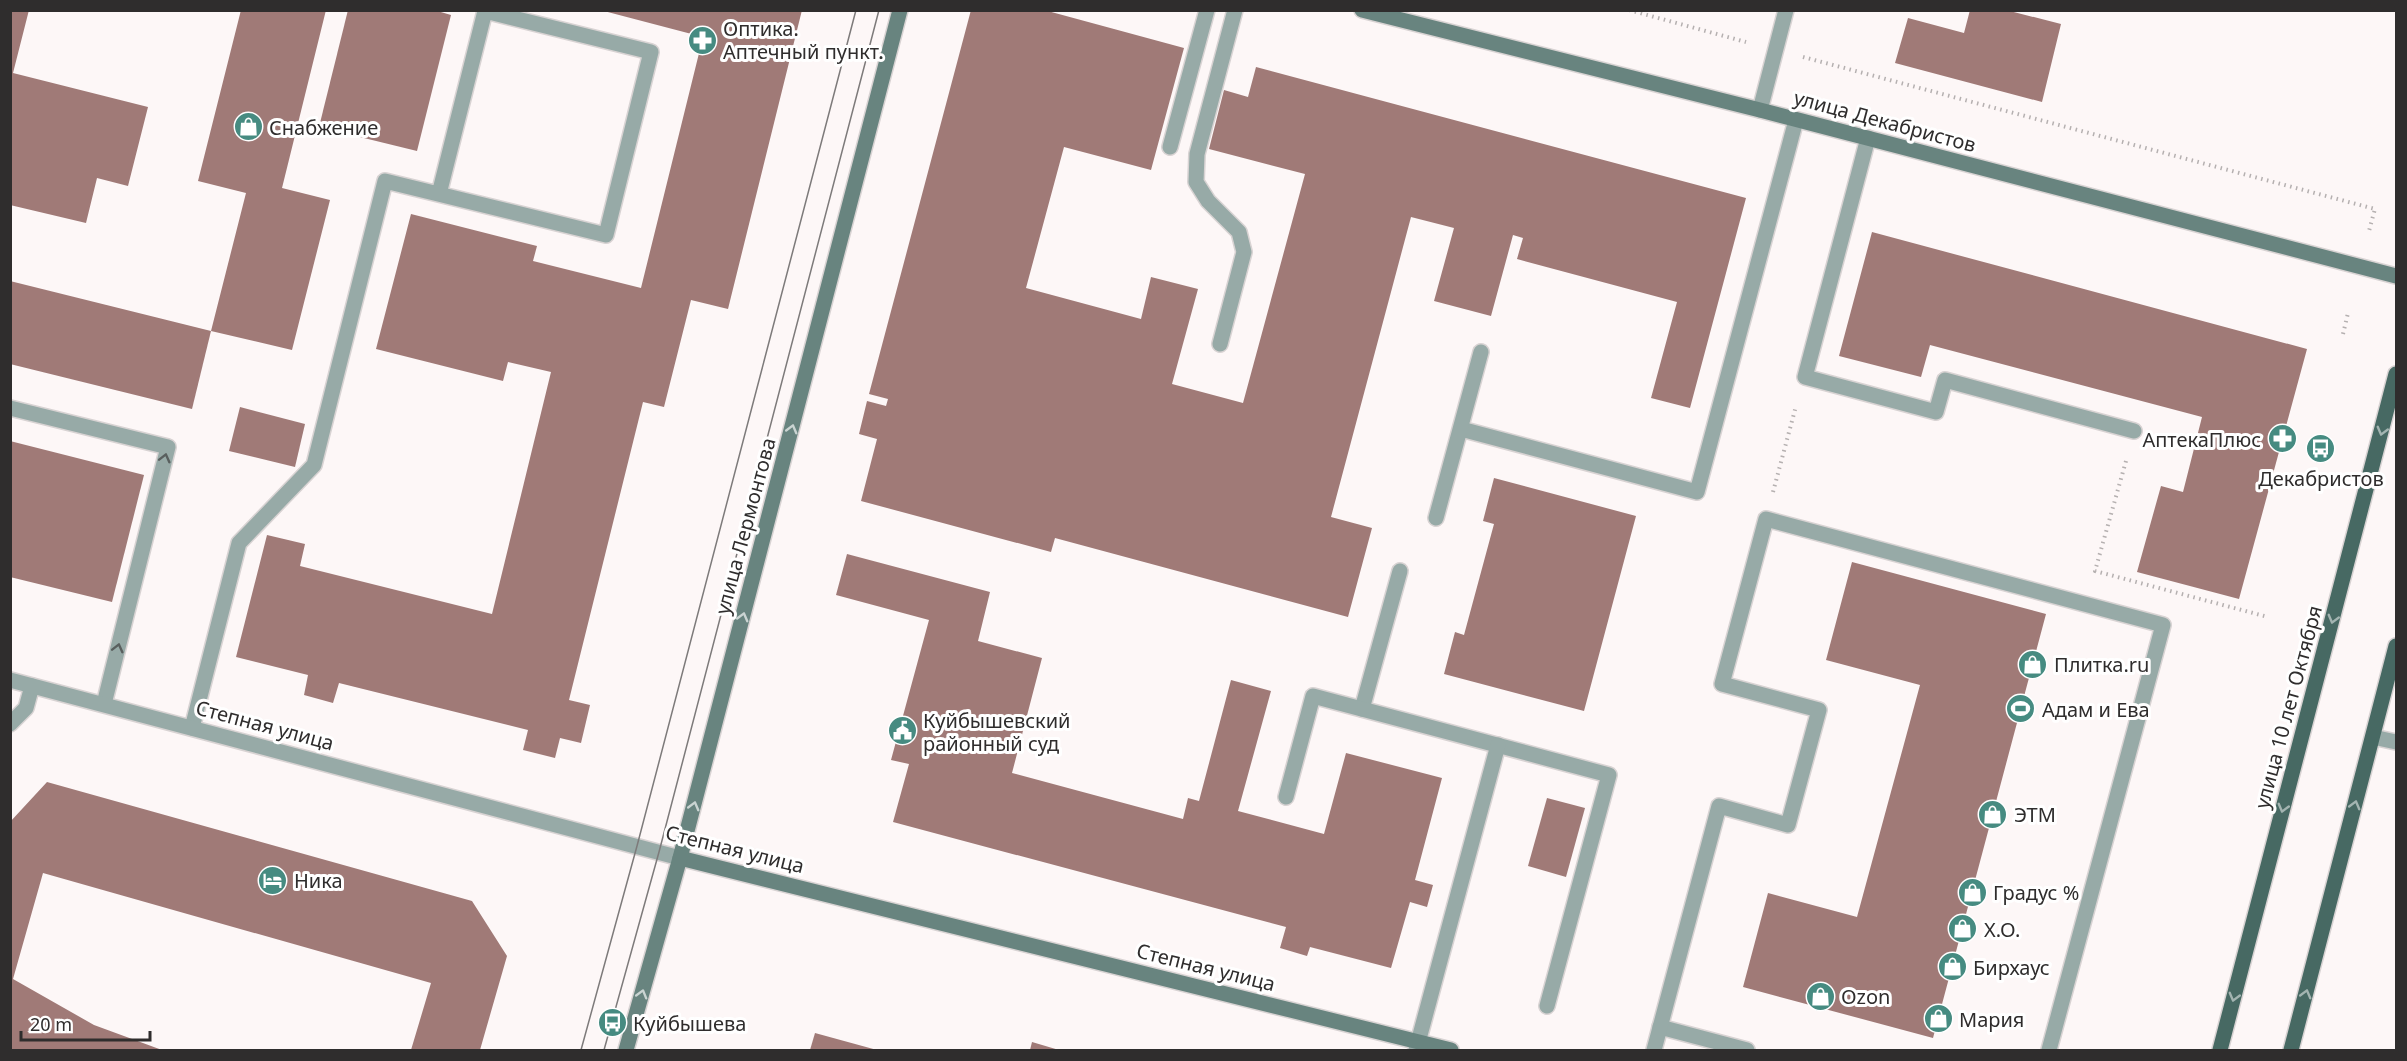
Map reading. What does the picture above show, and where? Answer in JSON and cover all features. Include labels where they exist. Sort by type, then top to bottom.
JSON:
[{"type":"main road","name":"улица 10 лет Октября","points":[[2220,1050],[2397,374]]},
{"type":"main road","points":[[2291,1050],[2397,646]]},
{"type":"street","name":"улица Лермонтова","points":[[626,1050],[680,858],[900,10]]},
{"type":"street","points":[[1170,147],[1207,10]]},
{"type":"street","points":[[1220,344],[1244,252],[1239,232],[1208,201],[1196,182],[1197,154],[1235,10]]},
{"type":"street","name":"улица Декабристов","points":[[1362,10],[1760,110],[2397,276]]},
{"type":"street","points":[[1760,110],[1786,10]]},
{"type":"street","points":[[192,728],[239,543],[314,465],[386,181],[606,235],[651,52],[484,11],[439,194]]},
{"type":"street","points":[[1461,429],[1697,492],[1796,120]]},
{"type":"street","points":[[1868,138],[1804,377],[1936,412],[1945,380],[2134,431]]},
{"type":"street","points":[[1436,518],[1481,352]]},
{"type":"street","points":[[10,408],[168,447],[104,705]]},
{"type":"street","points":[[1654,1050],[1719,806],[1788,825],[1819,710],[1722,684],[1766,519],[2163,625],[2049,1050]]},
{"type":"street","points":[[1362,709],[1400,571]]},
{"type":"street","name":"Степная улица","points":[[10,680],[680,858],[1417,1046],[1451,1050]]},
{"type":"street","points":[[10,724],[26,708],[32,686]]},
{"type":"street","points":[[1286,797],[1313,696],[1609,775],[1547,1006]]},
{"type":"street","points":[[2373,737],[2397,742]]},
{"type":"street","points":[[1417,1046],[1498,745]]},
{"type":"street","points":[[1660,1027],[1747,1050]]},
{"type":"path","points":[[1629,10],[2375,209],[2369,231]]},
{"type":"path","points":[[2343,334],[2348,313]]},
{"type":"path","points":[[1766,519],[1804,377]]},
{"type":"path","points":[[2134,431],[2095,571],[2268,617]]},
{"type":"building","points":[[10,10],[29,10],[13,73],[148,107],[128,186],[97,178],[86,223],[10,205]]},
{"type":"building","points":[[241,10],[326,10],[282,188],[330,200],[292,350],[211,331],[246,193],[198,181]]},
{"type":"building","points":[[348,10],[434,10],[451,15],[417,151],[319,127]]},
{"type":"building","points":[[600,10],[802,10],[728,309],[691,300],[664,407],[643,402],[569,700],[590,705],[581,743],[560,738],[555,758],[523,750],[528,730],[339,683],[333,703],[304,695],[308,675],[236,657],[267,535],[305,544],[300,566],[492,614],[551,372],[508,362],[503,381],[376,349],[411,214],[537,246],[533,261],[641,288],[703,37]]},
{"type":"building","points":[[971,10],[1044,10],[1184,48],[1151,170],[1064,147],[1026,288],[1141,319],[1151,277],[1198,289],[1172,384],[1243,403],[1305,174],[1209,149],[1224,90],[1248,97],[1256,67],[1746,198],[1690,408],[1651,398],[1677,302],[1517,259],[1523,238],[1513,235],[1491,316],[1434,301],[1454,228],[1411,217],[1331,517],[1372,528],[1348,617],[1055,538],[1051,552],[861,501],[877,439],[859,434],[867,401],[886,406],[888,399],[869,394]]},
{"type":"building","points":[[1970,10],[2006,10],[2061,24],[2042,102],[1895,63],[1908,18],[1964,33]]},
{"type":"building","points":[[1872,232],[2307,349],[2239,599],[2137,572],[2161,486],[2183,492],[2202,417],[1930,345],[1921,377],[1839,356]]},
{"type":"building","points":[[10,281],[211,331],[192,409],[10,364]]},
{"type":"building","points":[[240,407],[305,424],[295,467],[229,451]]},
{"type":"building","points":[[10,441],[144,475],[112,602],[10,577]]},
{"type":"building","points":[[1494,478],[1636,516],[1584,711],[1444,674],[1455,632],[1464,635],[1494,524],[1483,521]]},
{"type":"building","points":[[847,554],[990,592],[978,641],[1042,658],[1012,773],[1183,819],[1188,798],[1199,801],[1231,680],[1271,691],[1238,811],[1324,834],[1346,753],[1442,778],[1415,880],[1433,885],[1427,907],[1410,902],[1391,968],[1310,947],[1307,956],[1280,948],[1286,927],[893,822],[909,764],[891,760],[929,620],[836,595]]},
{"type":"building","points":[[1852,562],[2046,614],[1933,1038],[1743,987],[1768,893],[1857,917],[1920,685],[1826,660]]},
{"type":"building","points":[[47,782],[472,901],[507,956],[480,1050],[411,1050],[431,983],[43,873],[13,979],[94,1025],[162,1050],[10,1050],[10,822]]},
{"type":"building","points":[[1547,798],[1585,808],[1566,877],[1528,866]]},
{"type":"building","points":[[815,1033],[877,1050],[810,1050]]},
{"type":"building","points":[[1032,1042],[1059,1050],[1030,1050]]},
{"type":"tram line","points":[[581,1050],[637,846],[856,10]]},
{"type":"tram line","points":[[604,1050],[659,852],[879,10]]},
{"type":"place","name":"Оптика. Аптечный пункт.","points":[[702,40]]},
{"type":"place","name":"Снабжение","points":[[248,127]]},
{"type":"place","name":"АптекаПлюс","points":[[2282,439]]},
{"type":"place","name":"Декабристов","points":[[2321,448]]},
{"type":"place","name":"Плитка.ru","points":[[2033,664]]},
{"type":"place","name":"Адам и Ева","points":[[2021,709]]},
{"type":"place","name":"Куйбышевский районный суд","points":[[902,731]]},
{"type":"place","name":"ЭТМ","points":[[1993,814]]},
{"type":"place","name":"Ника","points":[[273,880]]},
{"type":"place","name":"Градус %","points":[[1972,892]]},
{"type":"place","name":"X.O.","points":[[1963,929]]},
{"type":"place","name":"Бирхаус","points":[[1952,967]]},
{"type":"place","name":"Ozon","points":[[1820,996]]},
{"type":"place","name":"Мария","points":[[1938,1019]]},
{"type":"place","name":"Куйбышева","points":[[612,1023]]}]
